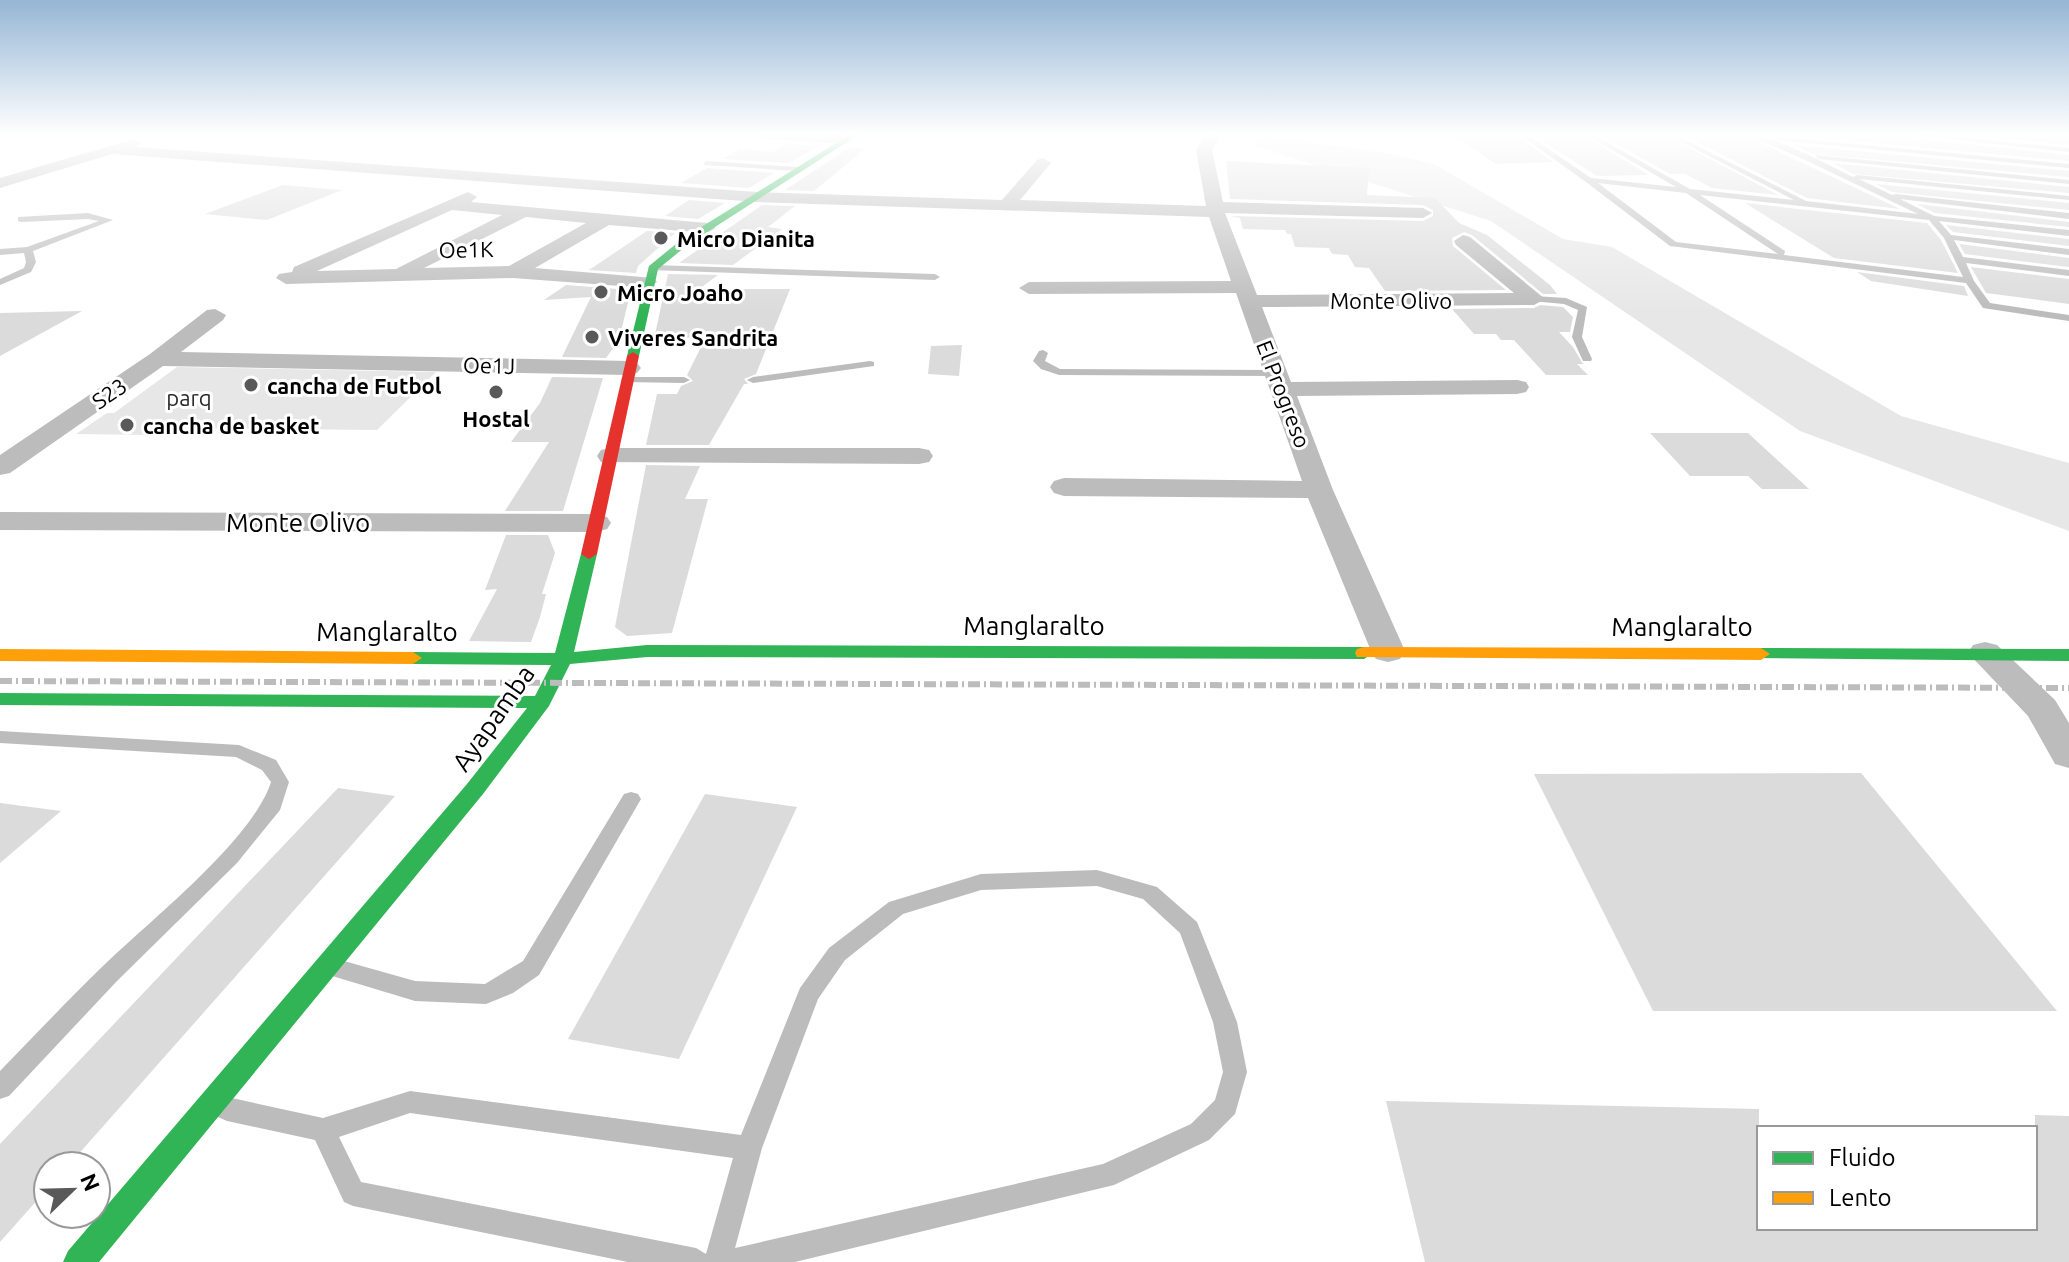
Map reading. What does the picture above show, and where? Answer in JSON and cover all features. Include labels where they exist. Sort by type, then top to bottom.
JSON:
[{"type":"main road","points":[[650,275],[665,255],[762,194]]},
{"type":"main road","name":"Ayapamba","points":[[79,1262],[475,789],[542,702],[563,659],[650,275]]},
{"type":"main road","name":"Manglaralto","points":[[0,655],[563,659],[647,651],[2069,655]]},
{"type":"main road","points":[[0,699],[542,702]]},
{"type":"street","points":[[449,205],[474,194]]},
{"type":"street","points":[[719,194],[1006,206],[1423,213]]},
{"type":"street","points":[[1006,206],[1016,194]]},
{"type":"street","name":"El Progreso","points":[[1213,194],[1245,294],[1281,381],[1319,490],[1388,651]]},
{"type":"street","points":[[449,205],[707,228]]},
{"type":"street","name":"Oe1K","points":[[449,205],[286,278],[513,272],[650,275]]},
{"type":"street","points":[[397,274],[523,211]]},
{"type":"street","points":[[513,272],[606,219]]},
{"type":"street","points":[[1463,241],[1534,299]]},
{"type":"street","name":"Monte Olivo","points":[[1029,288],[1534,299]]},
{"type":"street","name":"S23","points":[[0,467],[158,359],[215,315]]},
{"type":"street","name":"Oe1J","points":[[158,359],[628,374]]},
{"type":"street","points":[[1281,381],[1517,387]]},
{"type":"street","points":[[611,456],[919,456]]},
{"type":"street","points":[[1064,487],[1319,490]]},
{"type":"street","name":"Monte Olivo","points":[[0,521],[596,523]]},
{"type":"street","points":[[1985,653],[2042,709],[2069,755]]},
{"type":"lane","points":[[1607,194],[1673,244],[1969,281]]},
{"type":"lane","points":[[1693,194],[1787,256]]},
{"type":"lane","points":[[1701,194],[2069,233]]},
{"type":"lane","points":[[1789,194],[1811,205]]},
{"type":"lane","points":[[1883,194],[2069,216]]},
{"type":"lane","points":[[1883,194],[1931,217],[1948,237],[1969,281],[1987,306],[2069,318]]},
{"type":"lane","points":[[2028,194],[2069,198]]},
{"type":"lane","points":[[0,252],[28,250],[109,220],[88,216],[21,219]]},
{"type":"lane","points":[[1948,237],[2069,252]]},
{"type":"lane","points":[[0,282],[28,270],[31,262],[28,250]]},
{"type":"lane","points":[[1960,259],[2069,273]]},
{"type":"lane","points":[[650,275],[935,277]]},
{"type":"lane","points":[[1534,299],[1565,301],[1583,309],[1577,337],[1587,359]]},
{"type":"lane","points":[[1043,353],[1039,361],[1041,364],[1059,372],[1281,381]]},
{"type":"lane","points":[[753,380],[870,364]]},
{"type":"lane","points":[[628,374],[684,380]]},
{"type":"lane","points":[[0,737],[239,751],[269,765],[280,782],[273,805],[230,858],[109,974],[0,1088]]},
{"type":"lane","points":[[328,965],[415,991],[486,994],[505,986],[531,968],[631,799]]},
{"type":"lane","points":[[718,1262],[749,1148],[808,995],[837,954],[896,908],[981,882],[1097,878],[1150,893],[1189,928],[1225,1022],[1235,1072],[1226,1106],[1200,1132],[1105,1176],[736,1262]]},
{"type":"lane","points":[[210,1106],[323,1130],[410,1102],[749,1148]]},
{"type":"lane","points":[[323,1130],[353,1193],[696,1262]]},
{"type":"green space","points":[[1406,194],[1485,194],[1563,239],[1612,247],[1901,416],[2069,463],[2069,531],[1800,431],[1491,221]]},
{"type":"green space","name":"parq","points":[[177,367],[436,372],[377,430],[160,428],[150,435],[76,434],[107,413],[114,413]]},
{"type":"building","points":[[259,194],[332,194],[267,220],[205,214]]},
{"type":"building","points":[[1229,194],[1367,194],[1435,198],[1459,223],[1487,235],[1557,294],[1543,294],[1472,235],[1464,232],[1452,238],[1453,246],[1506,290],[1385,291],[1369,268],[1355,267],[1348,255],[1332,254],[1329,248],[1295,247],[1291,234],[1285,230],[1243,229],[1240,218],[1231,216],[1423,221],[1433,216],[1433,210],[1423,205],[1230,199]]},
{"type":"building","points":[[1799,194],[1868,194],[1900,209],[1807,198]]},
{"type":"building","points":[[1911,194],[1976,194],[2069,203],[2069,210]]},
{"type":"building","points":[[689,200],[725,203],[698,219],[665,216]]},
{"type":"building","points":[[1745,203],[1927,223],[1941,240],[1958,273],[1834,258]]},
{"type":"building","points":[[1917,204],[2069,222],[2069,227],[1935,213]]},
{"type":"building","points":[[762,205],[795,206],[768,227],[782,229],[733,265],[679,263]]},
{"type":"building","points":[[1946,225],[2069,239],[2069,246],[1953,232]]},
{"type":"building","points":[[647,231],[675,233],[638,266],[636,273],[589,270]]},
{"type":"building","points":[[1959,244],[2069,258],[2069,267],[1965,254]]},
{"type":"building","points":[[1971,267],[2069,279],[2069,304],[1986,293]]},
{"type":"building","points":[[1857,272],[1964,286],[1968,296],[1871,281]]},
{"type":"building","points":[[668,274],[718,275],[699,289],[790,289],[756,374],[744,379],[748,384],[744,384],[709,445],[646,445],[657,394],[677,394],[681,386],[693,381],[687,375],[706,337],[654,339]]},
{"type":"building","points":[[566,285],[631,290],[619,340],[606,358],[562,357],[591,297],[544,300]]},
{"type":"building","points":[[1540,305],[1563,307],[1573,317],[1570,332],[1559,332],[1573,347],[1583,364],[1577,364],[1588,375],[1546,375],[1514,340],[1501,340],[1496,334],[1474,334],[1452,309],[1534,308]]},
{"type":"building","points":[[82,311],[0,356],[0,313]]},
{"type":"building","points":[[962,345],[959,376],[928,374],[931,346]]},
{"type":"building","points":[[552,377],[603,378],[563,511],[505,511],[549,442],[511,442],[540,403]]},
{"type":"building","points":[[1650,433],[1748,433],[1809,489],[1762,489],[1748,476],[1690,476]]},
{"type":"building","points":[[646,465],[700,466],[685,499],[708,499],[672,633],[627,636],[615,627]]},
{"type":"building","points":[[506,535],[548,535],[555,553],[542,594],[546,594],[540,617],[531,642],[469,641],[497,589],[485,590]]},
{"type":"building","points":[[1861,773],[2057,1011],[1653,1011],[1534,774]]},
{"type":"building","points":[[338,788],[395,796],[82,1150],[32,1150],[32,1206],[0,1242],[0,1144]]},
{"type":"building","points":[[705,794],[797,807],[679,1059],[568,1039]]},
{"type":"building","points":[[0,803],[61,811],[0,863]]},
{"type":"building","points":[[1386,1101],[1759,1109],[1757,1230],[2037,1230],[2035,1115],[2069,1116],[2069,1262],[1425,1262]]},
{"type":"railway","points":[[0,681],[2069,688]]},
{"type":"traffic: fast","points":[[633,356],[653,268],[686,241],[761,194]]},
{"type":"traffic: fast","points":[[79,1262],[475,789],[542,702],[563,659],[589,554]]},
{"type":"traffic: fast","points":[[413,658],[563,659],[647,651],[1364,653]]},
{"type":"traffic: fast","points":[[1761,654],[2069,655]]},
{"type":"traffic: fast","points":[[0,699],[542,702]]},
{"type":"traffic: slow","points":[[1364,653],[1761,654]]},
{"type":"traffic: slow","points":[[0,655],[413,658]]},
{"type":"traffic: jam","points":[[589,554],[633,356]]},
{"type":"place","name":"Micro Dianita","points":[[661,238]]},
{"type":"place","name":"Micro Joaho","points":[[601,292]]},
{"type":"place","name":"Viveres Sandrita","points":[[592,337]]},
{"type":"place","name":"cancha de Futbol","points":[[251,385]]},
{"type":"place","name":"Hostal","points":[[496,392]]},
{"type":"place","name":"cancha de basket","points":[[127,425]]}]
